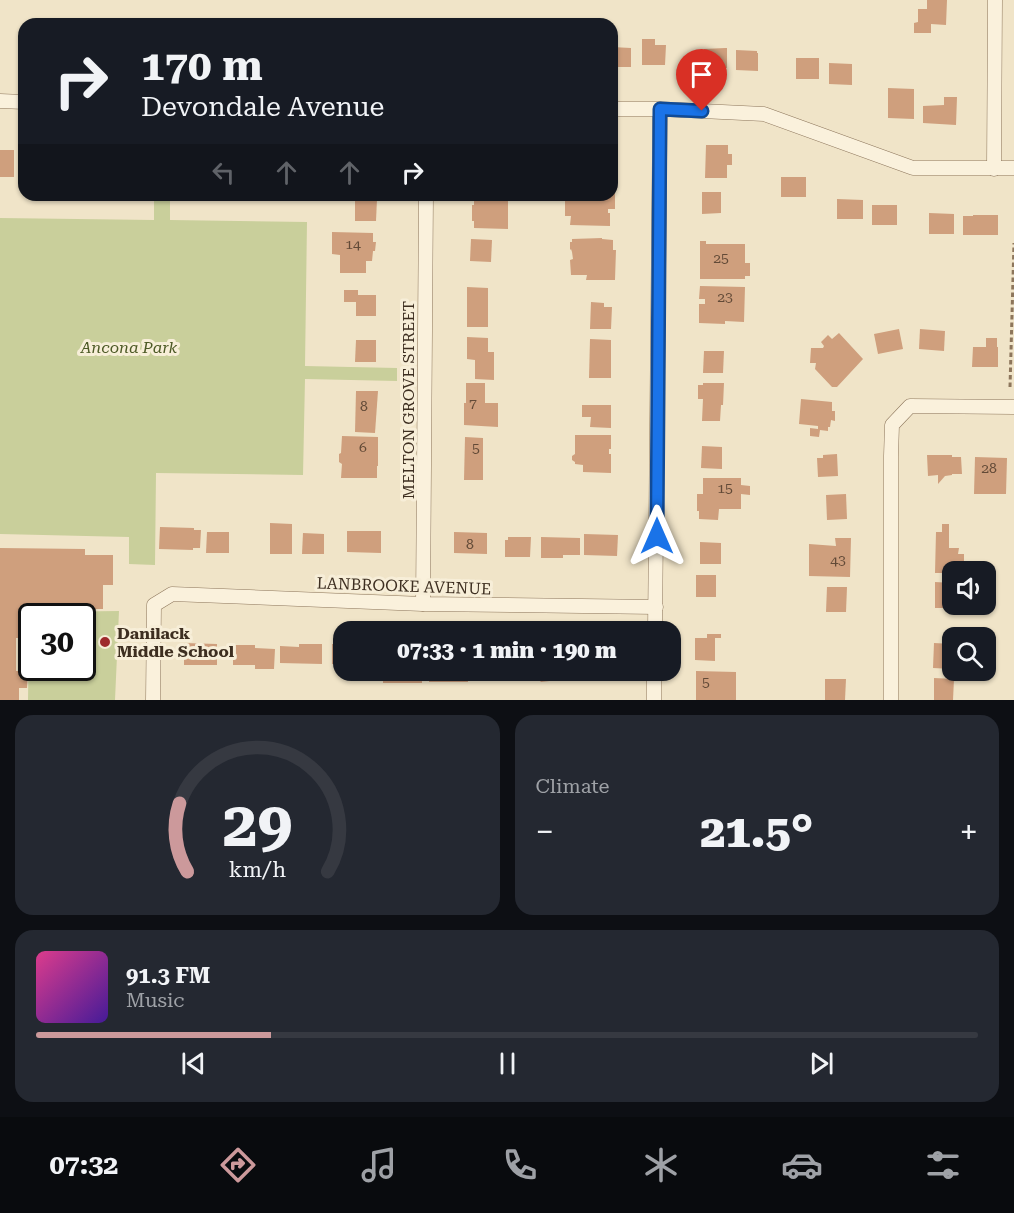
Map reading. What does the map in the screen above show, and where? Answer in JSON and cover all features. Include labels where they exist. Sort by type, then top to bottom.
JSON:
[{"type":"street","points":[[994,169],[995,0]]},
{"type":"street","points":[[0,101],[18,102]]},
{"type":"street","points":[[618,109],[764,114],[913,168],[1014,168]]},
{"type":"street","points":[[656,621],[660,109]]},
{"type":"street","name":"MELTON GROVE STREET","points":[[423,604],[426,201]]},
{"type":"street","points":[[891,700],[892,425],[910,406],[1014,408]]},
{"type":"street","name":"LANBROOKE AVENUE","points":[[153,700],[154,605],[172,594],[423,604],[656,607]]},
{"type":"street","points":[[654,681],[654,700]]},
{"type":"path","points":[[1010,387],[1014,243]]},
{"type":"green space","name":"Ancona Park","points":[[154,201],[170,201],[170,220],[307,222],[305,366],[397,368],[397,381],[305,379],[303,475],[156,473],[155,565],[129,564],[129,537],[0,534],[0,218],[154,220]]},
{"type":"green space","points":[[96,611],[119,611],[115,700],[28,700],[28,681],[96,681]]},
{"type":"building","points":[[927,0],[947,0],[946,25],[931,24],[931,33],[914,33],[914,23],[918,22],[918,9],[927,9]]},
{"type":"building","points":[[642,39],[655,39],[655,45],[666,45],[665,65],[642,65]]},
{"type":"building","points":[[618,47],[631,48],[631,67],[618,67]]},
{"type":"building","points":[[727,48],[727,68],[704,69],[704,49]]},
{"type":"building","points":[[736,50],[757,51],[758,71],[736,70]]},
{"type":"building","points":[[796,58],[819,58],[819,79],[796,79]]},
{"type":"building","points":[[829,63],[852,64],[852,85],[829,84]]},
{"type":"building","points":[[888,88],[914,89],[914,119],[888,118]]},
{"type":"building","points":[[944,97],[957,97],[956,125],[923,123],[923,106],[944,105]]},
{"type":"building","points":[[706,145],[728,145],[728,154],[732,154],[732,165],[727,165],[727,178],[705,178]]},
{"type":"building","points":[[0,150],[14,150],[14,177],[0,177]]},
{"type":"building","points":[[781,177],[806,177],[806,197],[781,197]]},
{"type":"building","points":[[702,192],[721,192],[721,213],[702,214]]},
{"type":"building","points":[[837,199],[863,200],[863,219],[837,219]]},
{"type":"building","points":[[355,201],[377,201],[376,221],[355,221]]},
{"type":"building","points":[[474,201],[508,201],[508,229],[474,228],[472,205]]},
{"type":"building","points":[[565,201],[615,201],[615,209],[608,209],[610,226],[570,225],[571,216],[565,216]]},
{"type":"building","points":[[872,205],[897,205],[897,225],[872,225]]},
{"type":"building","points":[[929,213],[954,214],[954,234],[929,234]]},
{"type":"building","points":[[998,215],[998,235],[963,235],[963,216]]},
{"type":"building","points":[[332,232],[373,233],[373,242],[376,242],[375,251],[373,251],[372,261],[366,261],[366,273],[340,273],[340,255],[332,254]]},
{"type":"building","points":[[471,239],[492,240],[491,262],[470,261]]},
{"type":"building","points":[[572,239],[613,240],[613,250],[616,250],[615,280],[586,280],[587,275],[571,275],[570,260],[573,259],[570,242]]},
{"type":"building","points":[[700,241],[706,241],[706,244],[745,244],[745,263],[750,263],[750,276],[745,276],[745,279],[700,279]]},
{"type":"building","points":[[700,286],[745,287],[744,322],[699,323],[699,304],[705,304],[705,299],[699,299]]},
{"type":"building","points":[[467,287],[488,288],[488,327],[467,327]]},
{"type":"building","points":[[344,290],[358,290],[358,295],[376,295],[376,316],[356,316],[356,302],[344,302]]},
{"type":"building","points":[[591,302],[604,303],[604,307],[612,307],[611,329],[590,329]]},
{"type":"building","points":[[899,329],[903,349],[878,354],[874,334]]},
{"type":"building","points":[[920,329],[945,331],[944,351],[919,349]]},
{"type":"building","points":[[839,333],[863,359],[837,387],[832,387],[815,369],[816,363],[810,363],[811,348],[823,348],[821,342],[828,335],[832,339]]},
{"type":"building","points":[[467,337],[488,338],[488,352],[494,352],[494,380],[475,379],[475,360],[467,359]]},
{"type":"building","points":[[986,338],[997,338],[998,367],[972,367],[973,347],[986,347]]},
{"type":"building","points":[[590,339],[611,340],[611,378],[589,378]]},
{"type":"building","points":[[356,340],[376,340],[376,362],[355,362]]},
{"type":"building","points":[[704,351],[724,351],[723,373],[703,373]]},
{"type":"building","points":[[466,383],[485,383],[485,403],[498,403],[498,427],[464,425]]},
{"type":"building","points":[[703,383],[724,383],[720,421],[702,421],[703,399],[698,399],[698,385],[703,385]]},
{"type":"building","points":[[356,391],[378,391],[375,433],[355,432]]},
{"type":"building","points":[[801,399],[832,402],[835,421],[831,420],[828,431],[820,430],[819,437],[810,436],[810,428],[818,429],[818,426],[799,424]]},
{"type":"building","points":[[582,405],[611,405],[611,428],[590,427],[591,417],[582,417]]},
{"type":"building","points":[[575,435],[611,435],[609,454],[611,454],[611,473],[583,472],[583,465],[575,464],[572,456],[575,454]]},
{"type":"building","points":[[342,436],[378,437],[377,478],[341,478],[342,464],[339,462],[339,454],[341,453]]},
{"type":"building","points":[[465,437],[483,438],[483,480],[464,480]]},
{"type":"building","points":[[702,446],[722,447],[722,469],[701,468]]},
{"type":"building","points":[[837,454],[838,476],[818,477],[817,458]]},
{"type":"building","points":[[927,455],[961,457],[962,474],[945,476],[938,484],[938,475],[928,476]]},
{"type":"building","points":[[975,457],[1007,458],[1006,494],[974,494]]},
{"type":"building","points":[[703,478],[741,478],[741,485],[750,486],[750,495],[741,494],[741,509],[719,509],[718,520],[699,519],[697,494],[703,494]]},
{"type":"building","points":[[846,494],[847,519],[827,520],[826,495]]},
{"type":"building","points":[[270,523],[292,524],[292,554],[270,554]]},
{"type":"building","points":[[942,524],[949,524],[949,548],[959,548],[958,554],[964,554],[964,561],[942,561],[942,573],[935,573],[936,532],[942,532]]},
{"type":"building","points":[[160,527],[201,530],[200,548],[193,548],[193,550],[159,549]]},
{"type":"building","points":[[347,531],[381,531],[381,553],[347,552]]},
{"type":"building","points":[[207,532],[229,532],[229,553],[206,553]]},
{"type":"building","points":[[454,532],[487,533],[487,554],[454,553]]},
{"type":"building","points":[[303,533],[324,534],[324,554],[302,554]]},
{"type":"building","points":[[584,534],[618,535],[617,556],[584,555]]},
{"type":"building","points":[[508,537],[531,537],[530,557],[505,557],[505,540],[508,540]]},
{"type":"building","points":[[541,537],[580,538],[580,555],[541,558]]},
{"type":"building","points":[[835,538],[851,538],[850,577],[809,576],[809,544],[836,546]]},
{"type":"building","points":[[700,542],[721,543],[721,564],[700,564]]},
{"type":"building","points":[[0,548],[85,549],[85,555],[113,555],[113,585],[103,585],[103,609],[96,609],[96,603],[18,603],[16,671],[18,671],[18,681],[27,681],[27,688],[19,688],[19,700],[0,700]]},
{"type":"building","points":[[696,575],[716,575],[716,597],[696,597]]},
{"type":"building","points":[[935,582],[942,582],[942,608],[935,608]]},
{"type":"building","points":[[827,587],[847,587],[846,612],[826,612]]},
{"type":"building","points":[[707,634],[721,634],[721,638],[715,638],[715,661],[695,660],[695,638],[707,638]]},
{"type":"building","points":[[184,643],[217,644],[217,665],[184,665]]},
{"type":"building","points":[[934,643],[942,643],[942,668],[933,668]]},
{"type":"building","points":[[299,644],[322,644],[322,664],[280,663],[280,646],[299,647]]},
{"type":"building","points":[[233,645],[255,645],[255,648],[275,649],[274,669],[255,669],[255,665],[233,665]]},
{"type":"building","points":[[696,671],[736,672],[736,700],[696,700]]},
{"type":"building","points":[[934,678],[954,681],[953,700],[934,700]]},
{"type":"building","points":[[825,679],[846,679],[845,700],[825,700]]},
{"type":"building","points":[[383,681],[422,681],[422,683],[383,683]]},
{"type":"building","points":[[468,681],[468,682],[429,682]]},
{"type":"place","name":"Danilack Middle School","points":[[105,642]]},
{"type":"route","points":[[657,536],[660,109],[702,111]]}]
